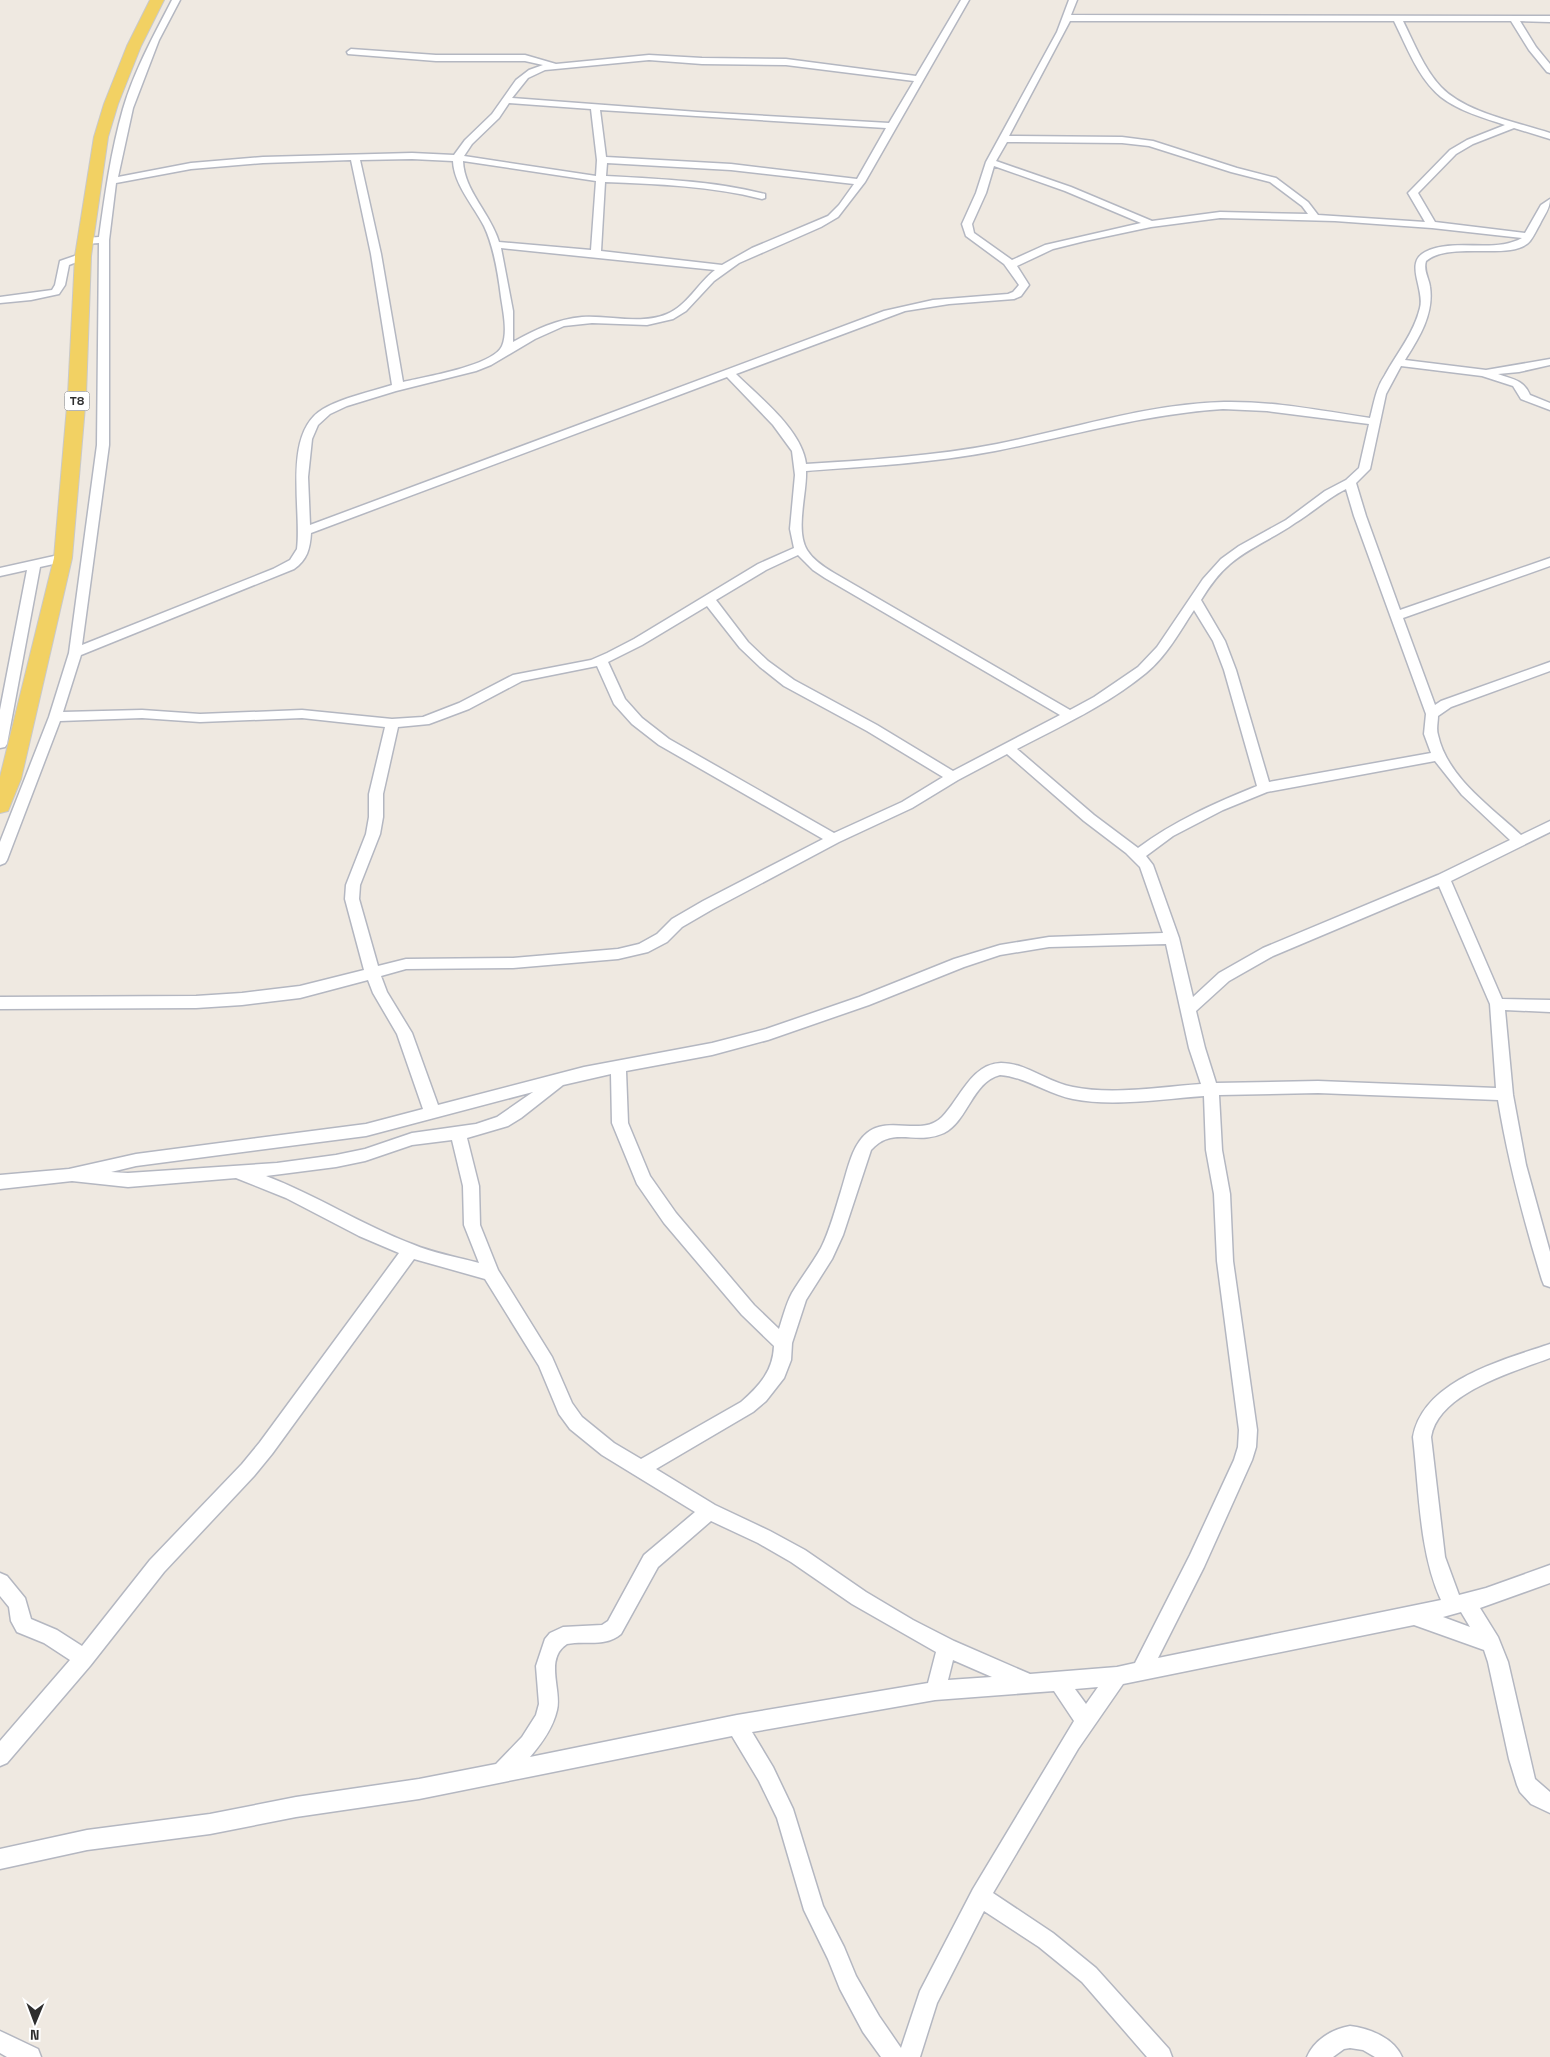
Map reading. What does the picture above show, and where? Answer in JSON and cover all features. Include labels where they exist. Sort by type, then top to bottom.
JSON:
[{"type":"main road","name":"T8","points":[[0,806],[10,779],[63,558],[77,395],[84,248],[100,145],[111,104],[134,46],[158,0]]},
{"type":"street","points":[[0,860],[55,717],[75,653],[103,445],[104,240],[112,181],[128,108],[155,40],[176,0]]},
{"type":"street","points":[[75,653],[284,569],[298,560],[304,552],[302,463],[304,442],[315,420],[325,411],[398,387],[468,370],[486,363],[555,326],[567,322],[592,320],[628,321],[669,317],[677,313],[716,274],[740,257],[817,225],[835,215],[848,202],[965,0]]},
{"type":"street","points":[[305,531],[542,444],[853,325],[911,305],[1010,297],[1017,294],[1024,285],[1020,273],[1002,255],[974,238],[967,230],[967,224],[981,192],[990,162],[1033,87],[1073,0]]},
{"type":"street","points":[[1066,18],[1550,19]]},
{"type":"street","points":[[1397,18],[1422,66],[1445,96],[1458,103],[1550,136]]},
{"type":"street","points":[[1514,19],[1532,48],[1550,70]]},
{"type":"street","points":[[351,52],[436,58],[525,58],[557,66]]},
{"type":"street","points":[[504,352],[509,339],[508,316],[505,290],[492,235],[464,180],[457,158],[494,118],[515,86],[525,76],[538,69],[557,66],[642,58],[761,61],[811,65],[918,79]]},
{"type":"street","points":[[506,100],[892,126]]},
{"type":"street","points":[[595,107],[602,160],[596,253]]},
{"type":"street","points":[[1432,225],[1413,193],[1453,152],[1470,142],[1515,124]]},
{"type":"street","points":[[1003,139],[1122,140],[1150,143],[1234,170],[1273,180],[1305,204],[1315,217]]},
{"type":"street","points":[[355,158],[376,254],[398,387]]},
{"type":"street","points":[[112,181],[191,166],[263,160],[457,158],[600,179],[671,182],[734,190],[762,196]]},
{"type":"street","points":[[602,160],[657,162],[803,173],[860,182]]},
{"type":"street","points":[[990,162],[1075,192],[1150,224]]},
{"type":"street","points":[[0,1002],[196,1002],[242,999],[300,992],[406,964],[513,963],[618,954],[643,948],[662,938],[677,923],[708,904],[834,838],[907,805],[953,777],[1071,716],[1125,684],[1162,650],[1207,582],[1225,562],[1243,549],[1290,522],[1329,493],[1350,482],[1364,469],[1381,394],[1389,376],[1412,343],[1426,307],[1426,286],[1419,268],[1421,260],[1427,255],[1443,249],[1517,245],[1526,240],[1544,207],[1550,202]]},
{"type":"street","points":[[1012,264],[1048,247],[1150,224],[1220,215],[1315,217],[1432,225],[1528,236]]},
{"type":"street","points":[[0,300],[55,292],[60,285],[64,263],[84,248],[104,240]]},
{"type":"street","points":[[494,244],[596,253],[724,268]]},
{"type":"street","points":[[1398,362],[1483,373],[1517,384],[1521,387],[1525,397],[1550,407]]},
{"type":"street","points":[[1483,373],[1519,369],[1550,362]]},
{"type":"street","points":[[728,372],[791,439],[798,450],[801,468],[797,535],[800,549],[809,559],[850,589],[987,665],[1071,716]]},
{"type":"street","points":[[801,468],[940,456],[995,448],[1140,415],[1203,407],[1249,406],[1376,422]]},
{"type":"street","points":[[1350,482],[1360,516],[1432,714],[1431,733],[1439,756],[1455,778],[1518,840]]},
{"type":"street","points":[[55,717],[142,714],[200,718],[302,714],[392,723],[409,723],[437,717],[518,678],[601,660],[638,642],[762,567],[800,549]]},
{"type":"street","points":[[0,572],[63,558]]},
{"type":"street","points":[[1396,616],[1550,562]]},
{"type":"street","points":[[0,744],[34,565]]},
{"type":"street","points":[[708,600],[744,645],[764,664],[789,683],[872,728],[953,777]]},
{"type":"street","points":[[1195,600],[1219,641],[1230,670],[1264,788]]},
{"type":"street","points":[[601,660],[619,701],[636,721],[664,742],[834,838]]},
{"type":"street","points":[[1432,714],[1446,704],[1550,666]]},
{"type":"street","points":[[392,723],[376,794],[376,818],[373,834],[358,870],[352,892],[356,917],[372,972],[380,993],[404,1032],[433,1114]]},
{"type":"street","points":[[1008,748],[1146,865],[1172,938],[1197,1048],[1211,1090],[1214,1150],[1222,1194],[1225,1261],[1248,1430],[1247,1447],[1243,1460],[1197,1561],[1142,1670]]},
{"type":"street","points":[[1137,856],[1168,833],[1218,807],[1264,788],[1439,756]]},
{"type":"street","points":[[1188,1010],[1224,977],[1268,952],[1443,879],[1518,840],[1550,826]]},
{"type":"street","points":[[1443,879],[1497,1004],[1500,1020],[1505,1094],[1519,1168],[1550,1280]]},
{"type":"street","points":[[0,1182],[68,1175],[136,1160],[366,1130],[561,1079],[712,1050],[768,1034],[864,1001],[959,963],[1000,950],[1049,942],[1172,938]]},
{"type":"street","points":[[1497,1004],[1550,1006]]},
{"type":"street","points":[[618,1067],[620,1123],[643,1179],[670,1218],[748,1310],[784,1343]]},
{"type":"street","points":[[640,1469],[747,1407],[760,1396],[775,1378],[782,1360],[784,1343],[798,1298],[829,1248],[850,1192],[864,1147],[874,1134],[888,1131],[926,1132],[938,1129],[948,1122],[986,1074],[1000,1069],[1023,1074],[1076,1094],[1103,1095],[1255,1087],[1365,1088],[1505,1094]]},
{"type":"street","points":[[68,1175],[128,1180],[236,1172],[336,1161],[365,1155],[412,1139],[476,1130],[502,1122],[516,1114],[561,1079]]},
{"type":"street","points":[[458,1133],[471,1186],[472,1225],[491,1273],[546,1362],[565,1408],[576,1422],[608,1449],[640,1469],[709,1511],[764,1537],[798,1556],[859,1598],[906,1626],[948,1648],[1028,1682]]},
{"type":"street","points":[[236,1172],[292,1193],[365,1231],[410,1251],[491,1273]]},
{"type":"street","points":[[0,1756],[83,1659],[157,1566],[260,1455],[410,1251]]},
{"type":"street","points":[[1550,1351],[1473,1381],[1441,1402],[1426,1419],[1422,1437],[1436,1557],[1444,1585],[1491,1643],[1498,1662],[1518,1759],[1527,1784],[1538,1797],[1550,1803]]},
{"type":"street","points":[[501,1773],[541,1727],[548,1702],[546,1666],[552,1645],[564,1636],[610,1632],[622,1616],[645,1569],[651,1561],[709,1511]]},
{"type":"street","points":[[0,1859],[87,1840],[210,1824],[296,1807],[418,1789],[737,1725],[935,1691],[1118,1676],[1414,1616],[1460,1604],[1550,1574]]},
{"type":"street","points":[[0,1582],[18,1604],[20,1621],[24,1626],[50,1636],[67,1646],[83,1659]]},
{"type":"street","points":[[1414,1616],[1491,1643]]},
{"type":"street","points":[[935,1691],[948,1648]]},
{"type":"street","points":[[909,2057],[928,1999],[980,1896],[1071,1742],[1118,1676]]},
{"type":"street","points":[[1059,1682],[1086,1720]]},
{"type":"street","points":[[737,1725],[766,1774],[786,1816],[804,1883],[814,1910],[837,1954],[847,1982],[871,2024],[894,2057]]},
{"type":"street","points":[[980,1896],[1046,1940],[1089,1974],[1161,2057]]},
{"type":"street","points":[[1318,2057],[1326,2048],[1344,2038],[1362,2039],[1384,2050],[1390,2057]]},
{"type":"street","points":[[0,2042],[30,2057]]}]
